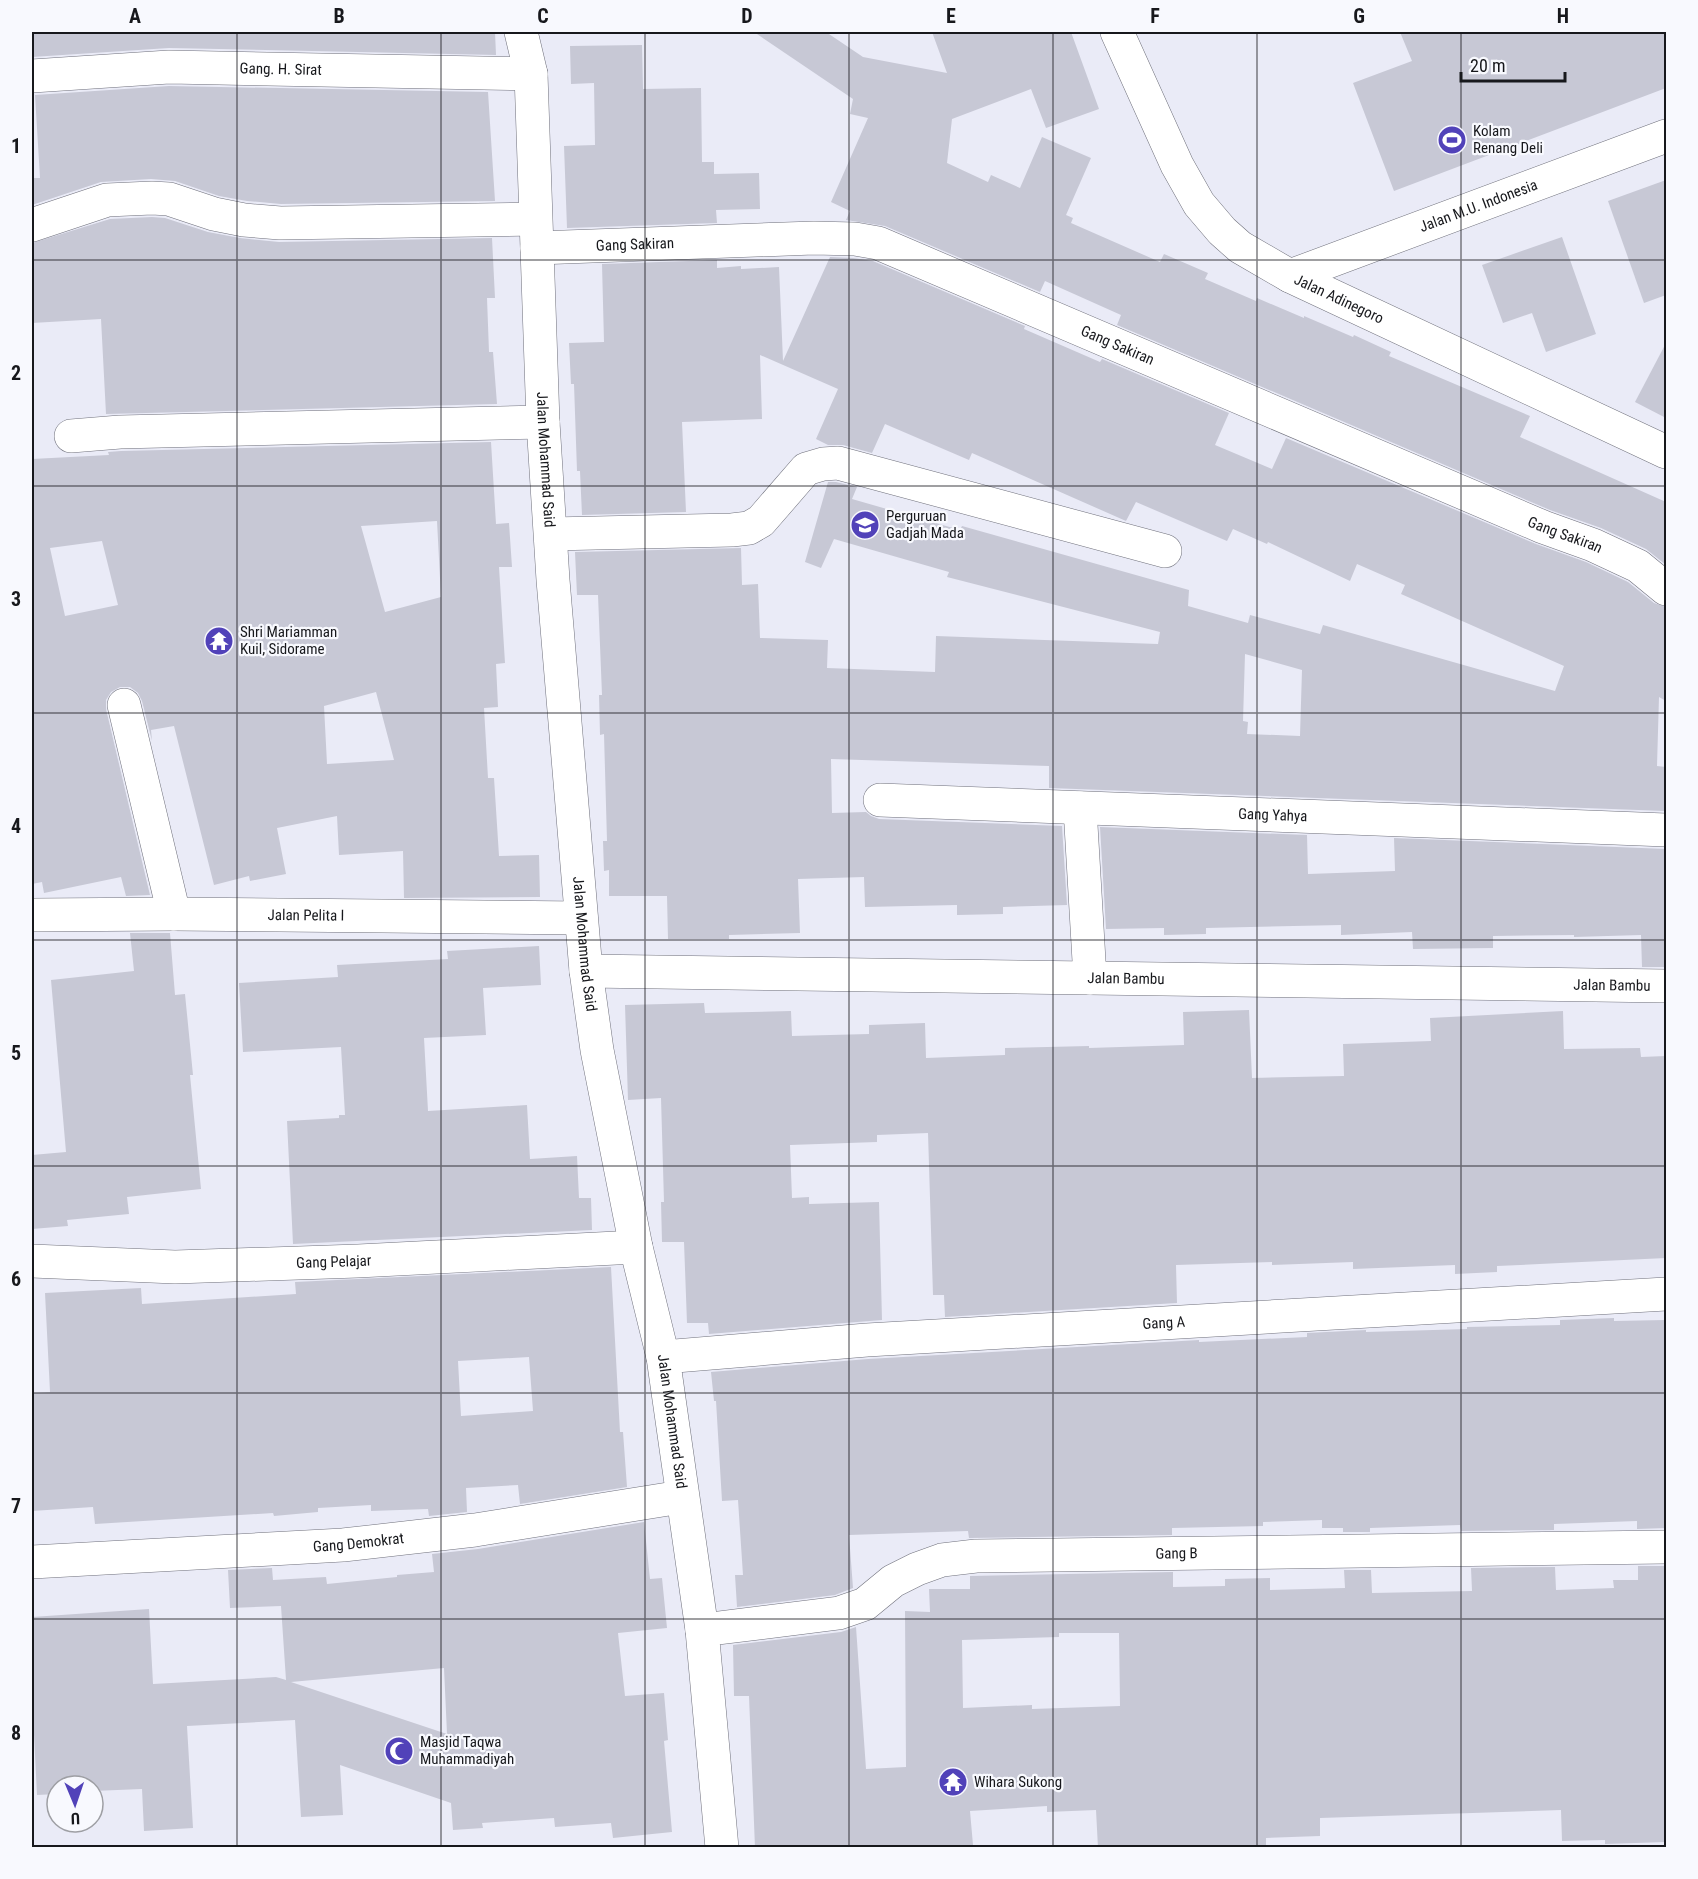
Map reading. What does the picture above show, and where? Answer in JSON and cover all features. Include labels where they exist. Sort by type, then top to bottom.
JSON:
[{"type":"street","name":"Jalan Mohammad Said","points":[[521,32],[531,74],[543,422],[586,971],[597,1050],[636,1247],[663,1357],[681,1497],[702,1630],[722,1848]]},
{"type":"street","name":"Jalan Adinegoro","points":[[1117,32],[1177,165],[1199,204],[1222,231],[1240,247],[1290,276],[1666,452]]},
{"type":"street","name":"Gang. H. Sirat","points":[[32,76],[169,67],[531,74]]},
{"type":"street","name":"Jalan M.U. Indonesia","points":[[1290,276],[1666,136]]},
{"type":"street","name":"Gang Sakiran","points":[[32,225],[108,200],[152,198],[169,200],[214,214],[244,220],[280,223],[536,234],[855,239],[878,243],[1543,527],[1593,545],[1638,566],[1666,589]]},
{"type":"street","points":[[71,436],[120,432],[543,422]]},
{"type":"street","points":[[551,534],[749,528],[761,521],[806,469],[838,463],[1166,551]]},
{"type":"street","points":[[124,705],[174,914]]},
{"type":"street","name":"Gang Yahya","points":[[880,800],[1666,830]]},
{"type":"street","points":[[1080,808],[1090,978]]},
{"type":"street","name":"Jalan Pelita I","points":[[32,915],[581,918]]},
{"type":"street","name":"Jalan Bambu","points":[[586,971],[1666,986]]},
{"type":"street","name":"Gang Pelajar","points":[[32,1261],[175,1267],[358,1261],[636,1247]]},
{"type":"street","name":"Gang A","points":[[663,1357],[867,1340],[1666,1294]]},
{"type":"street","name":"Gang Demokrat","points":[[32,1562],[343,1545],[475,1530],[681,1497]]},
{"type":"street","name":"Gang B","points":[[702,1630],[839,1613],[865,1604],[893,1581],[917,1569],[942,1560],[976,1556],[1666,1546]]},
{"type":"building","points":[[32,32],[495,32],[496,55],[169,48],[32,57]]},
{"type":"building","points":[[754,32],[826,32],[863,57],[947,73],[932,32],[1071,32],[1099,109],[1046,128],[1031,89],[952,119],[947,163],[988,182],[991,175],[1020,188],[1042,137],[1091,158],[1066,215],[1073,218],[1071,223],[1160,262],[1164,254],[1208,273],[1205,279],[1256,301],[1257,298],[1353,337],[1354,335],[1391,352],[1389,356],[1530,416],[1520,437],[1666,502],[1666,565],[1646,549],[1601,528],[1550,510],[1117,325],[1121,315],[1045,281],[1040,292],[885,226],[846,220],[850,211],[831,202],[868,118],[850,114],[853,99]]},
{"type":"building","name":"Kolam Renang Deli","points":[[1400,32],[1666,32],[1666,88],[1394,191],[1353,83],[1412,61]]},
{"type":"building","points":[[642,45],[643,89],[701,88],[702,162],[714,162],[714,174],[759,173],[760,209],[716,210],[717,223],[567,228],[564,146],[595,145],[594,83],[571,84],[570,46]]},
{"type":"building","points":[[169,86],[488,92],[495,201],[281,204],[219,196],[175,181],[151,179],[101,182],[32,205],[32,178],[40,178],[35,95]]},
{"type":"building","points":[[1666,180],[1666,295],[1644,303],[1608,201]]},
{"type":"building","points":[[165,218],[208,232],[279,242],[492,238],[495,298],[487,298],[489,352],[493,352],[497,404],[106,414],[101,319],[32,323],[32,243],[110,219]]},
{"type":"building","points":[[1562,237],[1596,334],[1546,352],[1532,313],[1503,323],[1482,265]]},
{"type":"building","points":[[830,257],[873,261],[1025,326],[1024,329],[1100,362],[1102,359],[1229,413],[1215,445],[1272,469],[1286,438],[1536,544],[1586,562],[1628,582],[1654,603],[1666,607],[1666,701],[1659,697],[1657,766],[1666,767],[1665,811],[1049,788],[1049,766],[831,759],[832,813],[866,812],[879,819],[1062,826],[1067,905],[1003,907],[1003,914],[957,915],[957,905],[865,907],[864,877],[798,879],[800,933],[729,935],[729,939],[668,939],[667,896],[609,896],[609,870],[604,871],[603,841],[607,841],[604,734],[600,735],[599,695],[602,695],[598,595],[577,595],[575,552],[741,548],[742,585],[758,584],[760,638],[828,640],[827,668],[935,672],[936,636],[1158,644],[1160,632],[947,577],[949,572],[834,539],[821,568],[805,562],[828,482],[836,482],[857,487],[852,499],[960,530],[962,526],[1189,590],[1188,606],[1248,623],[1250,615],[1320,634],[1323,625],[1555,691],[1564,666],[1401,594],[1405,585],[1357,564],[1350,581],[1268,542],[1267,544],[1233,529],[1227,541],[1136,502],[1126,521],[972,453],[969,460],[885,424],[872,453],[843,445],[828,445],[816,439],[838,389],[760,355],[762,419],[682,422],[686,512],[582,515],[580,471],[577,471],[574,384],[571,384],[569,343],[604,342],[602,264],[717,260],[717,268],[779,267],[783,361]],"holes":[[[1245,654],[1302,670],[1300,736],[1247,734],[1248,722],[1243,721]]]},
{"type":"building","points":[[1666,343],[1666,418],[1635,402]]},
{"type":"building","points":[[491,442],[496,524],[509,523],[512,567],[499,567],[505,663],[496,664],[498,707],[484,708],[488,778],[494,778],[499,856],[539,855],[540,897],[404,898],[403,851],[339,855],[337,816],[277,828],[286,874],[250,881],[249,876],[214,885],[174,726],[151,730],[152,741],[142,701],[138,693],[130,687],[120,687],[111,692],[106,700],[106,709],[150,895],[126,896],[121,877],[44,893],[42,882],[32,884],[32,459],[109,455],[108,452]],"holes":[[[437,521],[441,597],[385,612],[361,526]],[[102,541],[118,605],[65,616],[50,548]],[[376,692],[394,760],[327,764],[324,706]]]},
{"type":"building","points":[[1100,827],[1307,835],[1308,874],[1395,871],[1394,838],[1666,849],[1666,967],[1642,967],[1641,935],[1493,936],[1493,948],[1413,949],[1412,932],[1341,935],[1341,925],[1206,928],[1206,934],[1164,935],[1164,928],[1106,929]]},
{"type":"building","points":[[130,933],[170,933],[175,995],[185,994],[201,1189],[127,1197],[129,1214],[67,1220],[68,1226],[32,1229],[32,1155],[66,1152],[51,980],[134,971]]},
{"type":"building","points":[[539,946],[541,985],[483,988],[486,1035],[424,1038],[428,1111],[527,1105],[530,1159],[577,1156],[579,1198],[591,1198],[592,1230],[293,1244],[287,1121],[339,1118],[339,1115],[345,1115],[341,1047],[243,1052],[239,983],[338,977],[337,965],[448,959],[447,951]]},
{"type":"building","points":[[704,1003],[705,1013],[791,1011],[792,1036],[869,1034],[869,1025],[925,1023],[926,1058],[1005,1055],[1005,1048],[1184,1045],[1183,1012],[1249,1010],[1252,1078],[1344,1076],[1343,1044],[1431,1041],[1430,1018],[1563,1011],[1564,1049],[1640,1048],[1641,1057],[1666,1056],[1666,1258],[1497,1266],[1497,1272],[1455,1274],[1455,1265],[1353,1269],[1353,1262],[1176,1265],[1177,1303],[945,1317],[944,1295],[933,1295],[928,1133],[877,1135],[877,1142],[790,1145],[792,1198],[809,1197],[809,1204],[879,1202],[882,1320],[709,1334],[708,1323],[687,1323],[684,1242],[662,1242],[661,1202],[664,1202],[661,1098],[628,1100],[625,1005]]},
{"type":"building","points":[[611,1267],[620,1432],[623,1432],[627,1487],[520,1504],[518,1485],[466,1488],[467,1512],[429,1516],[428,1509],[371,1511],[371,1505],[318,1508],[318,1512],[274,1516],[273,1513],[95,1524],[93,1507],[32,1511],[32,1393],[50,1392],[45,1293],[141,1288],[142,1304],[296,1294],[295,1282]],"holes":[[[529,1357],[533,1411],[461,1416],[458,1361]]]},
{"type":"building","points":[[1614,1318],[1614,1321],[1666,1320],[1666,1528],[1637,1529],[1637,1521],[1554,1524],[1554,1530],[1461,1531],[1460,1525],[1370,1528],[1370,1532],[1343,1532],[1343,1528],[1322,1528],[1322,1520],[1263,1522],[1263,1526],[1172,1528],[1172,1535],[969,1538],[968,1531],[849,1535],[853,1588],[835,1595],[737,1607],[735,1575],[743,1575],[738,1500],[722,1501],[716,1401],[714,1401],[711,1372],[868,1359],[1199,1340],[1199,1342],[1307,1337],[1307,1333],[1560,1325],[1560,1320]]},
{"type":"building","points":[[644,1522],[650,1579],[662,1578],[667,1628],[618,1633],[625,1696],[664,1693],[668,1740],[664,1741],[672,1832],[613,1838],[611,1823],[555,1827],[554,1818],[482,1823],[483,1828],[453,1830],[451,1803],[340,1765],[343,1815],[301,1817],[295,1720],[187,1726],[193,1828],[144,1831],[142,1789],[105,1791],[105,1774],[45,1774],[45,1795],[37,1795],[32,1694],[32,1617],[149,1609],[153,1684],[276,1677],[286,1680],[281,1606],[230,1608],[228,1570],[272,1568],[273,1580],[326,1577],[327,1584],[434,1572],[432,1554],[478,1549]],"holes":[[[444,1668],[447,1734],[291,1682]]]},
{"type":"building","points":[[1638,1566],[1666,1566],[1666,1842],[1605,1844],[1605,1840],[1562,1841],[1561,1810],[1320,1818],[1320,1836],[1266,1838],[1266,1847],[1098,1848],[1096,1810],[1047,1812],[1047,1806],[970,1811],[973,1845],[932,1845],[932,1848],[755,1848],[749,1696],[734,1696],[733,1645],[841,1632],[856,1627],[866,1769],[906,1767],[905,1611],[930,1612],[929,1589],[970,1589],[970,1576],[1173,1572],[1173,1587],[1225,1586],[1225,1579],[1270,1578],[1270,1590],[1345,1588],[1344,1570],[1371,1570],[1372,1593],[1472,1591],[1471,1568],[1555,1567],[1556,1590],[1614,1588],[1613,1580],[1638,1580]],"holes":[[[1059,1633],[1119,1633],[1120,1706],[1032,1709],[1032,1705],[963,1708],[962,1640],[1059,1637]]]},
{"type":"place","name":"Kolam Renang Deli","points":[[1452,140]]},
{"type":"place","name":"Perguruan Gadjah Mada","points":[[865,525]]},
{"type":"place","name":"Shri Mariamman Kuil, Sidorame","points":[[219,641]]},
{"type":"place","name":"Masjid Taqwa Muhammadiyah","points":[[399,1751]]},
{"type":"place","name":"Wihara Sukong","points":[[953,1782]]}]
